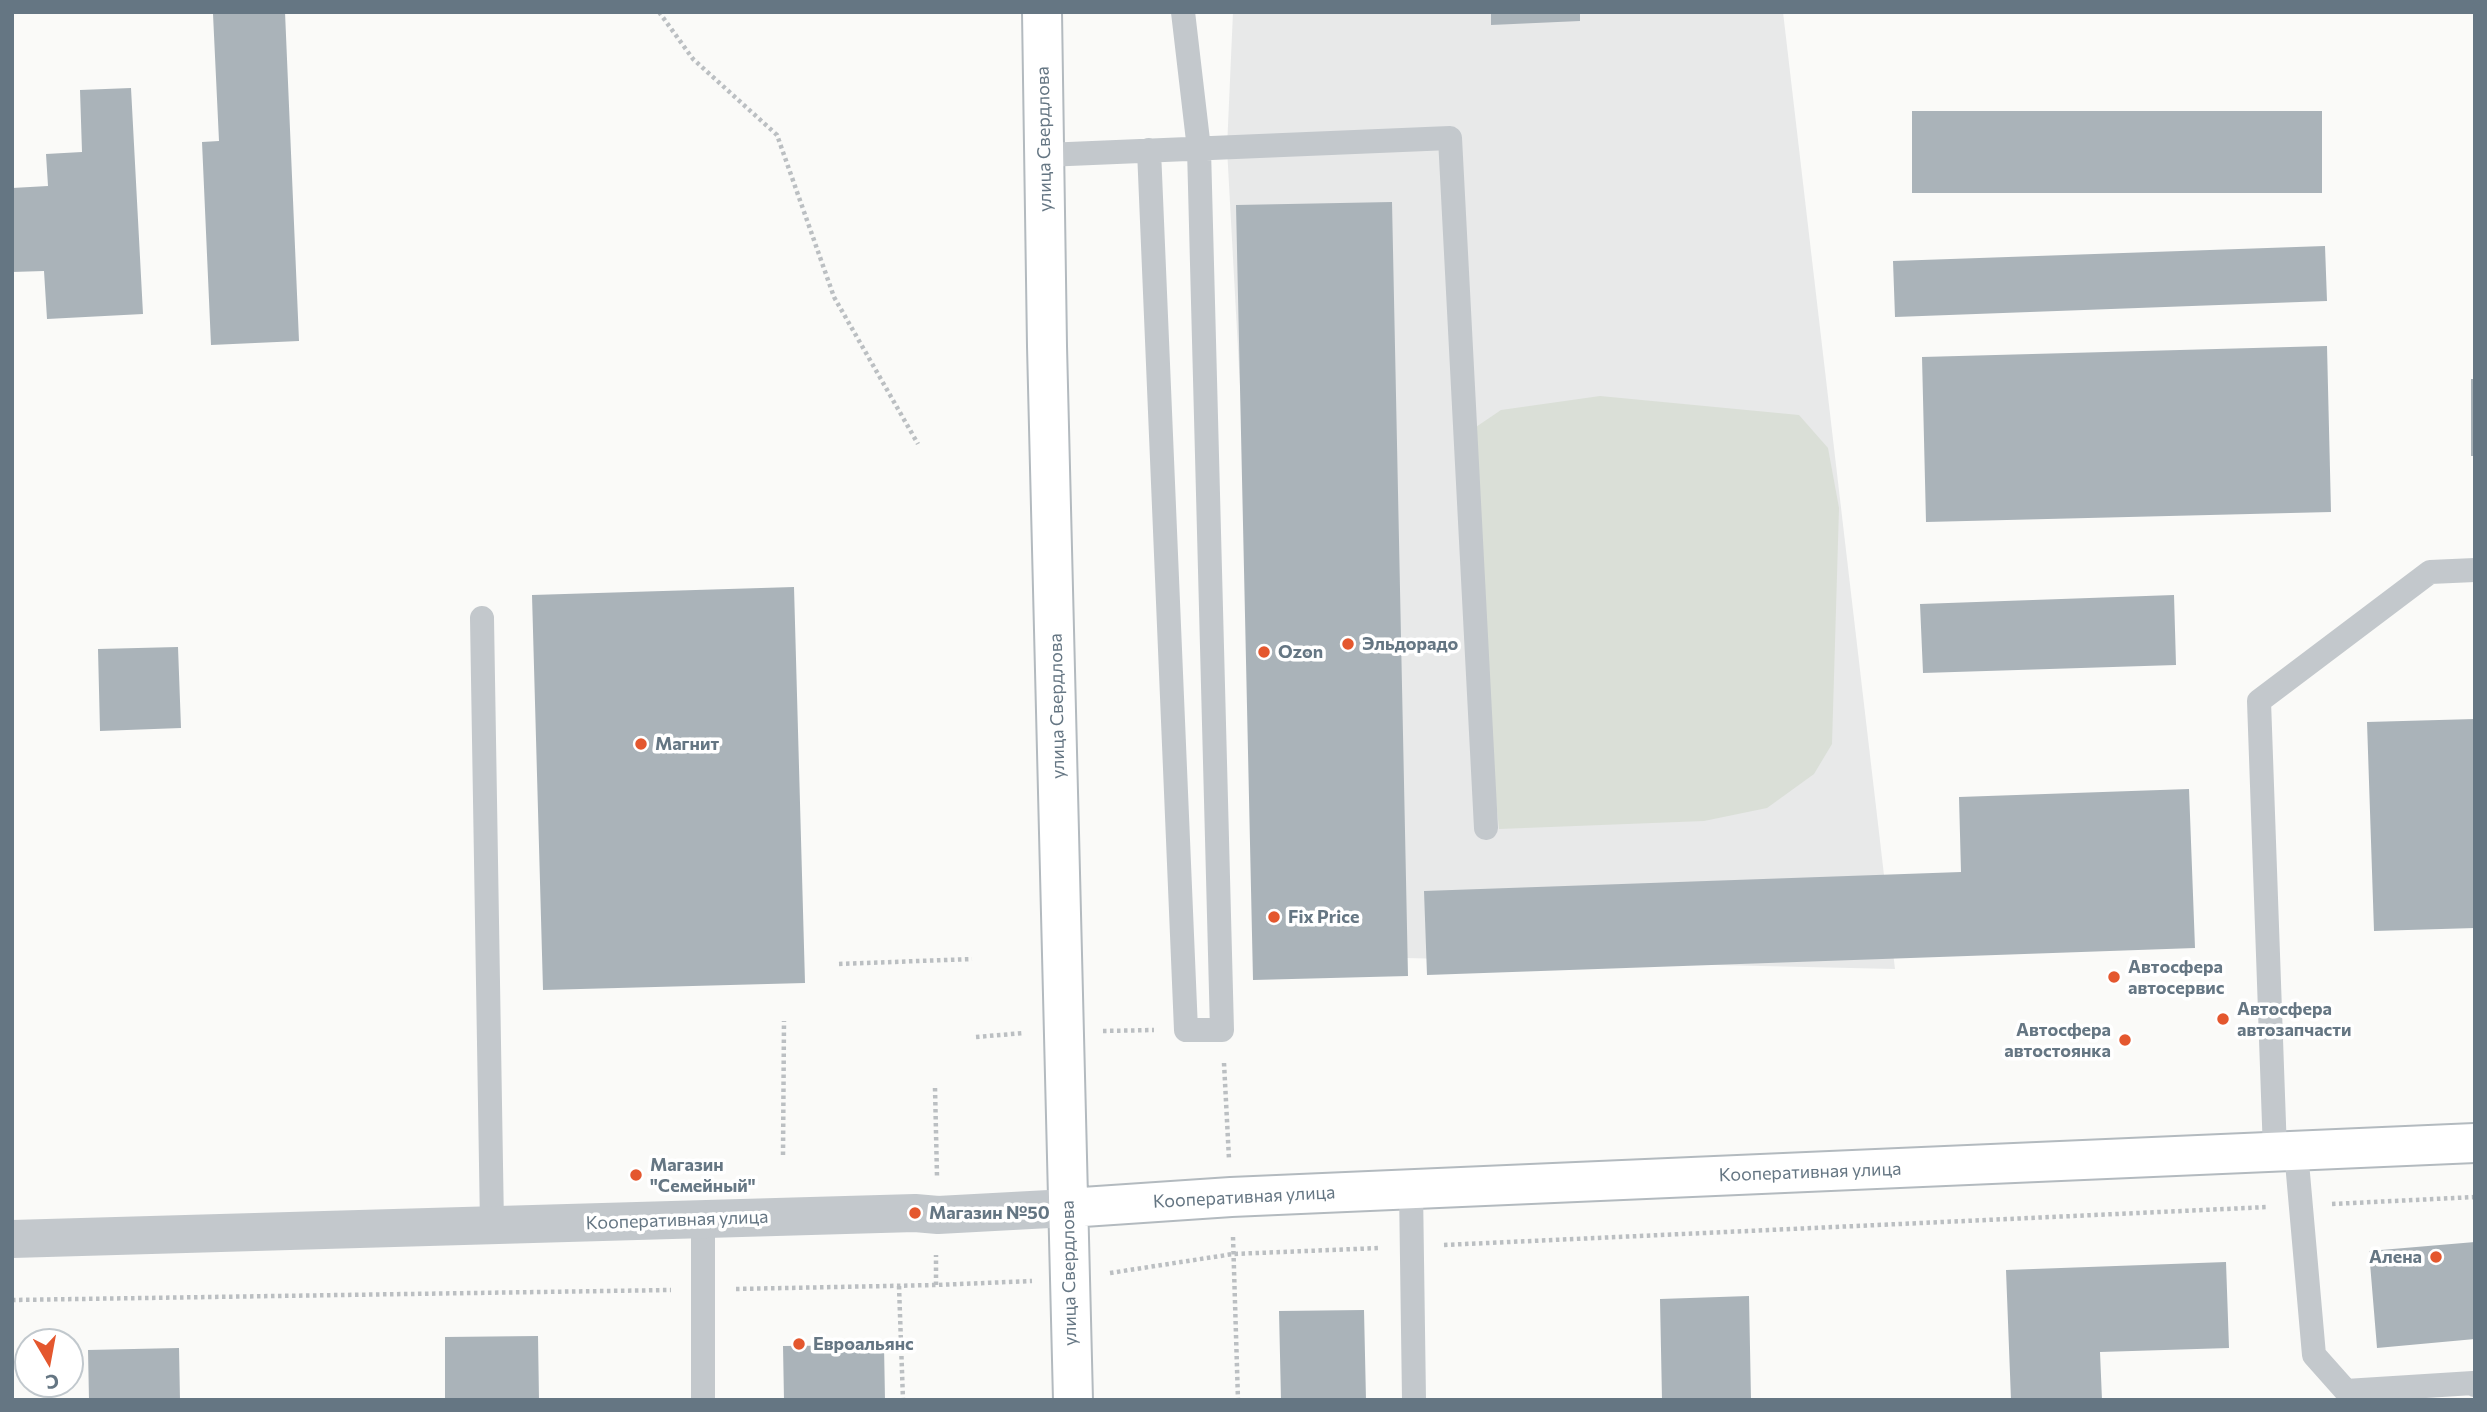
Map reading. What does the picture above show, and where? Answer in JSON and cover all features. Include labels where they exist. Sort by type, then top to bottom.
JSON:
[{"type":"main road","name":"улица Свердлова","points":[[1042,12],[1073,1400]]},
{"type":"main road","name":"Кооперативная улица","points":[[1068,1208],[1231,1196],[2475,1143]]},
{"type":"street","name":"Кооперативная улица","points":[[12,1239],[915,1213],[938,1215],[1068,1208]]},
{"type":"lane","points":[[1149,150],[1186,1030],[1223,1030],[1199,149],[1183,12]]},
{"type":"lane","points":[[1045,155],[1450,138],[1486,828]]},
{"type":"lane","points":[[2475,570],[2431,572],[2259,701],[2286,1151],[2300,1206],[2314,1355],[2346,1391],[2475,1385]]},
{"type":"lane","points":[[482,618],[492,1225]]},
{"type":"lane","points":[[1411,1189],[1414,1400]]},
{"type":"lane","points":[[703,1219],[703,1400]]},
{"type":"path","points":[[659,12],[693,59],[777,135],[834,297],[918,444]]},
{"type":"path","points":[[839,964],[972,959]]},
{"type":"path","points":[[783,1155],[784,1021]]},
{"type":"path","points":[[935,1088],[938,1215]]},
{"type":"path","points":[[12,1300],[899,1286],[1069,1280],[1233,1254],[2475,1197]]},
{"type":"path","points":[[899,1286],[903,1400]]},
{"type":"shaded area","points":[[1233,12],[1783,12],[1895,969],[1271,955],[1227,148]]},
{"type":"shaded area","points":[[1600,396],[1799,415],[1828,448],[1839,508],[1832,744],[1814,774],[1767,808],[1704,821],[1499,829],[1466,505],[1473,429],[1501,410]]},
{"type":"building","points":[[285,12],[299,341],[211,345],[202,142],[219,141],[213,14]]},
{"type":"building","points":[[1491,12],[1580,12],[1580,21],[1491,25]]},
{"type":"building","points":[[131,88],[143,314],[47,319],[44,271],[12,272],[12,188],[48,186],[46,154],[82,152],[80,90]]},
{"type":"building","points":[[1912,111],[2322,111],[2322,193],[1912,193]]},
{"type":"building","points":[[1392,202],[1408,976],[1253,980],[1236,205]]},
{"type":"building","points":[[2325,246],[2327,301],[1895,317],[1893,261]]},
{"type":"building","points":[[2327,346],[2331,512],[1926,522],[1922,357]]},
{"type":"building","points":[[2471,379],[2475,379],[2475,456],[2471,456]]},
{"type":"building","points":[[794,587],[805,983],[543,990],[532,595]]},
{"type":"building","points":[[2174,595],[2176,665],[1923,673],[1920,604]]},
{"type":"building","points":[[178,647],[181,728],[100,731],[98,649]]},
{"type":"building","points":[[2475,719],[2475,928],[2374,931],[2367,722]]},
{"type":"building","points":[[2189,789],[2195,948],[1427,975],[1424,891],[1961,872],[1959,797]]},
{"type":"building","points":[[2475,1242],[2475,1339],[2377,1348],[2369,1251]]},
{"type":"building","points":[[2226,1262],[2229,1348],[2100,1352],[2102,1400],[2011,1400],[2006,1270]]},
{"type":"building","points":[[1749,1296],[1751,1400],[1662,1400],[1660,1299]]},
{"type":"building","points":[[1364,1310],[1366,1400],[1281,1400],[1279,1311]]},
{"type":"building","points":[[538,1336],[539,1400],[445,1400],[445,1337]]},
{"type":"building","points":[[884,1345],[885,1400],[784,1400],[783,1346]]},
{"type":"building","points":[[179,1348],[180,1400],[89,1400],[88,1350]]},
{"type":"place","name":"Эльдорадо","points":[[1348,644]]},
{"type":"place","name":"Ozon","points":[[1264,652]]},
{"type":"place","name":"Магнит","points":[[641,744]]},
{"type":"place","name":"Fix Price","points":[[1274,917]]},
{"type":"place","name":"Автосфера автосервис","points":[[2114,977]]},
{"type":"place","name":"Автосфера автозапчасти","points":[[2223,1019]]},
{"type":"place","name":"Автосфера автостоянка","points":[[2125,1040]]},
{"type":"place","name":"Магазин \"Семейный\"","points":[[636,1175]]},
{"type":"place","name":"Магазин №50","points":[[915,1213]]},
{"type":"place","name":"Алена","points":[[2436,1257]]},
{"type":"place","name":"Евроальянс","points":[[799,1344]]}]
